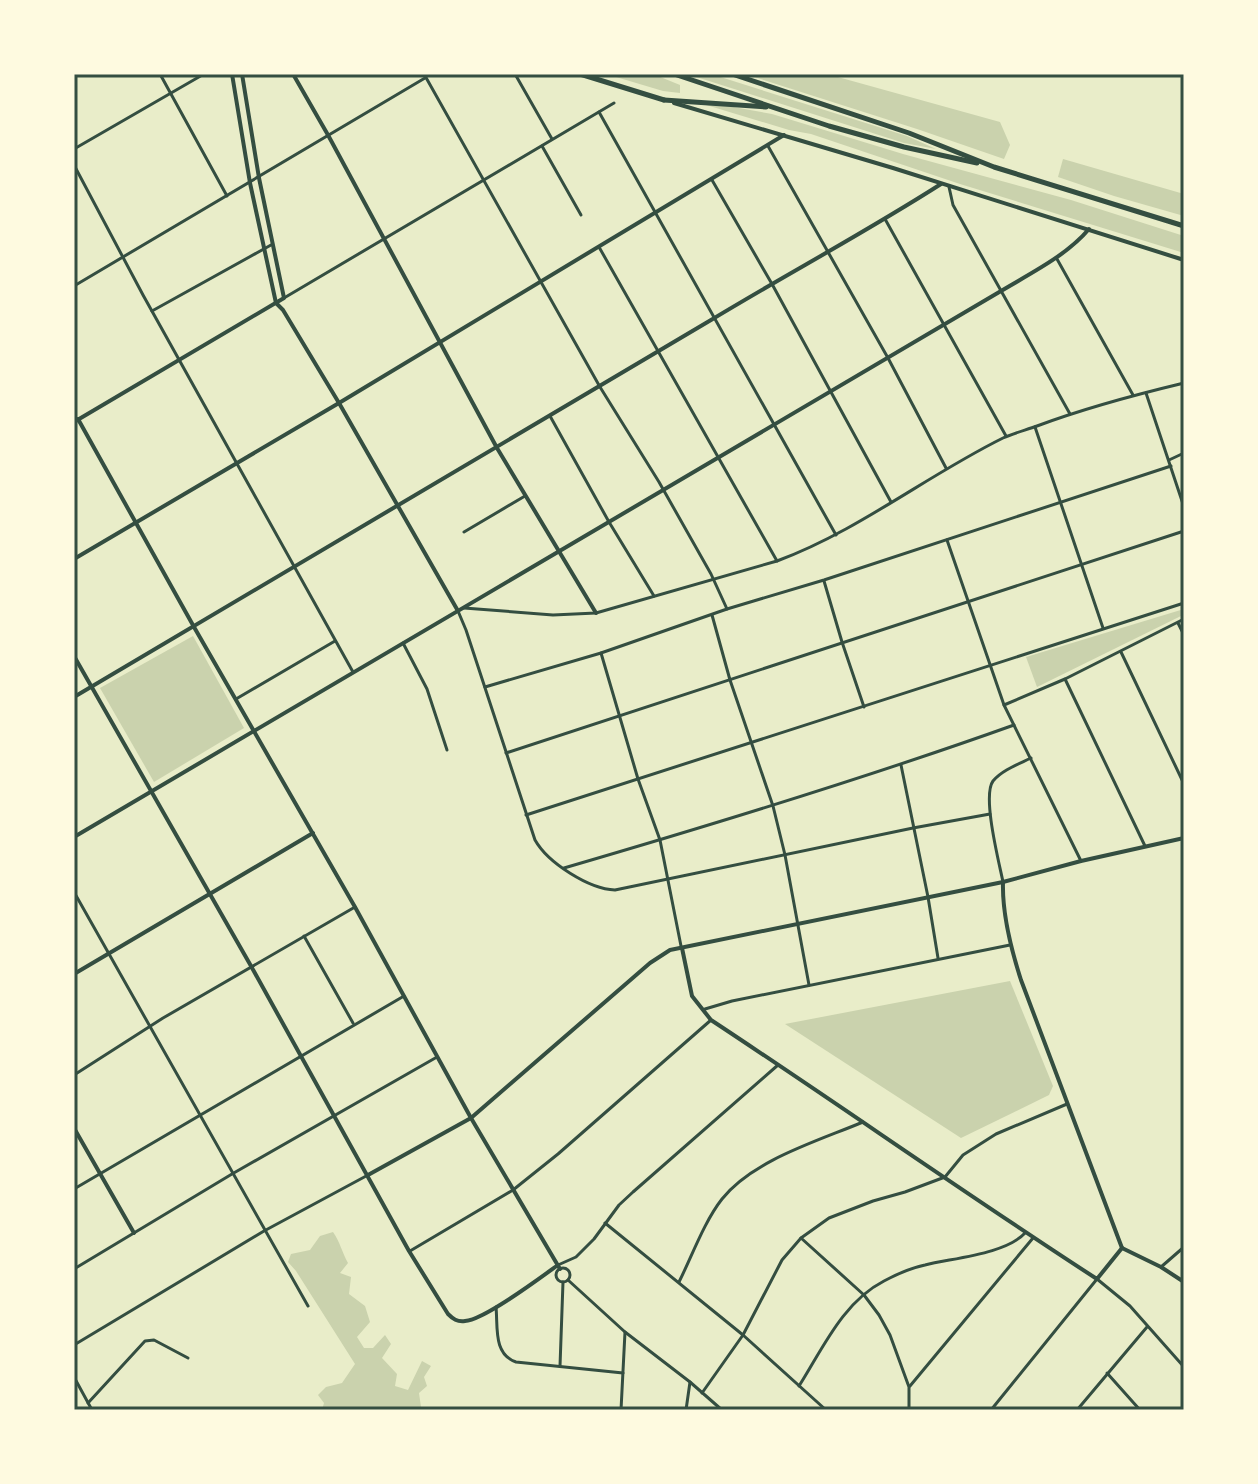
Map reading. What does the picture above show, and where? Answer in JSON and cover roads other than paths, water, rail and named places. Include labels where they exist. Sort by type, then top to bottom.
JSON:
[{"type":"main road","points":[[580,74],[664,100],[774,108]]},
{"type":"main road","points":[[674,74],[829,126],[994,167]]},
{"type":"main road","points":[[732,74],[909,133],[994,167],[1184,226]]},
{"type":"street","points":[[160,74],[227,196]]},
{"type":"street","points":[[74,149],[204,74]]},
{"type":"street","points":[[232,74],[250,183],[276,303],[339,403],[460,610],[526,815],[540,849],[563,868],[592,884],[615,890],[990,814]]},
{"type":"street","points":[[242,74],[259,178],[284,298]]},
{"type":"street","points":[[293,74],[497,448],[596,613]]},
{"type":"street","points":[[515,74],[552,139]]},
{"type":"street","points":[[74,286],[425,76],[600,387],[714,579],[727,609]]},
{"type":"street","points":[[664,100],[1184,260]]},
{"type":"street","points":[[76,420],[614,103]]},
{"type":"street","points":[[599,112],[836,535]]},
{"type":"street","points":[[74,559],[784,135]]},
{"type":"street","points":[[767,144],[888,358],[946,468]]},
{"type":"street","points":[[542,146],[581,215]]},
{"type":"street","points":[[74,165],[353,672]]},
{"type":"street","points":[[711,178],[891,502]]},
{"type":"street","points":[[74,697],[941,184]]},
{"type":"street","points":[[949,187],[953,205],[1070,414]]},
{"type":"street","points":[[885,219],[1006,437]]},
{"type":"street","points":[[74,837],[1001,291],[1056,257],[1089,229]]},
{"type":"street","points":[[152,311],[273,245]]},
{"type":"street","points":[[599,246],[777,561]]},
{"type":"street","points":[[1056,257],[1133,395]]},
{"type":"street","points":[[460,610],[553,615],[596,613],[777,561],[836,535],[946,468],[1006,437],[1070,414],[1184,383]]},
{"type":"street","points":[[1145,392],[1184,507]]},
{"type":"street","points":[[74,412],[471,1118],[559,1267],[569,1271],[568,1280]]},
{"type":"street","points":[[550,416],[654,596]]},
{"type":"street","points":[[1035,427],[1103,629]]},
{"type":"street","points":[[1169,460],[1184,453]]},
{"type":"street","points":[[485,687],[601,653],[727,609],[1171,466]]},
{"type":"street","points":[[464,532],[525,496]]},
{"type":"street","points":[[506,753],[1184,531]]},
{"type":"street","points":[[947,540],[1004,705],[1081,861]]},
{"type":"street","points":[[824,580],[864,707]]},
{"type":"street","points":[[526,815],[1184,603]]},
{"type":"street","points":[[712,615],[730,680],[773,806],[809,985]]},
{"type":"street","points":[[1004,705],[1065,679],[1184,619]]},
{"type":"street","points":[[1178,623],[1184,635]]},
{"type":"street","points":[[236,699],[335,641]]},
{"type":"street","points":[[403,643],[427,689],[447,750]]},
{"type":"street","points":[[1121,652],[1184,784]]},
{"type":"street","points":[[601,653],[638,779],[660,840],[692,996],[702,1010],[711,1020],[1097,1279],[1130,1306],[1184,1367]]},
{"type":"street","points":[[74,656],[409,1251],[442,1306],[454,1320],[465,1321],[496,1307],[576,1257],[633,1192],[778,1065]]},
{"type":"street","points":[[1065,679],[1145,846]]},
{"type":"street","points":[[563,868],[773,806],[1014,725]]},
{"type":"street","points":[[1031,758],[1005,772],[991,784],[989,795],[1010,945],[1031,1011],[1122,1248],[1184,1282]]},
{"type":"street","points":[[901,765],[938,959]]},
{"type":"street","points":[[74,974],[313,833]]},
{"type":"street","points":[[74,1345],[264,1231],[471,1118],[650,963],[670,950],[1003,882],[1184,838]]},
{"type":"street","points":[[74,892],[308,1306]]},
{"type":"street","points":[[74,1075],[150,1026],[355,907]]},
{"type":"street","points":[[304,936],[354,1024]]},
{"type":"street","points":[[702,1010],[732,1001],[1010,945]]},
{"type":"street","points":[[74,1189],[404,996]]},
{"type":"street","points":[[409,1251],[513,1190],[711,1020]]},
{"type":"street","points":[[74,1269],[437,1057]]},
{"type":"street","points":[[702,1393],[743,1335],[782,1260],[801,1238],[829,1218],[945,1177],[963,1155],[987,1139],[1067,1104]]},
{"type":"street","points":[[679,1282],[708,1221],[722,1199],[747,1175],[786,1154],[863,1122]]},
{"type":"street","points":[[74,1128],[134,1233]]},
{"type":"street","points":[[605,1223],[743,1335],[826,1410]]},
{"type":"street","points":[[799,1386],[850,1308],[882,1282],[921,1266],[1010,1245],[1025,1233]]},
{"type":"street","points":[[801,1238],[864,1295],[879,1315],[890,1335],[909,1387],[909,1410]]},
{"type":"street","points":[[909,1387],[1033,1238]]},
{"type":"street","points":[[1161,1267],[1184,1247]]},
{"type":"street","points":[[991,1410],[1122,1248]]},
{"type":"street","points":[[559,1267],[557,1279],[563,1282],[568,1280]]},
{"type":"street","points":[[568,1280],[625,1332],[722,1410]]},
{"type":"street","points":[[560,1366],[563,1282]]},
{"type":"street","points":[[496,1307],[504,1356],[516,1362],[623,1373]]},
{"type":"street","points":[[1077,1410],[1147,1327]]},
{"type":"street","points":[[621,1410],[625,1332]]},
{"type":"street","points":[[88,1403],[145,1341],[154,1340],[188,1358]]},
{"type":"street","points":[[1107,1373],[1140,1410]]},
{"type":"street","points":[[74,1377],[92,1410]]},
{"type":"street","points":[[686,1410],[690,1382]]}]
